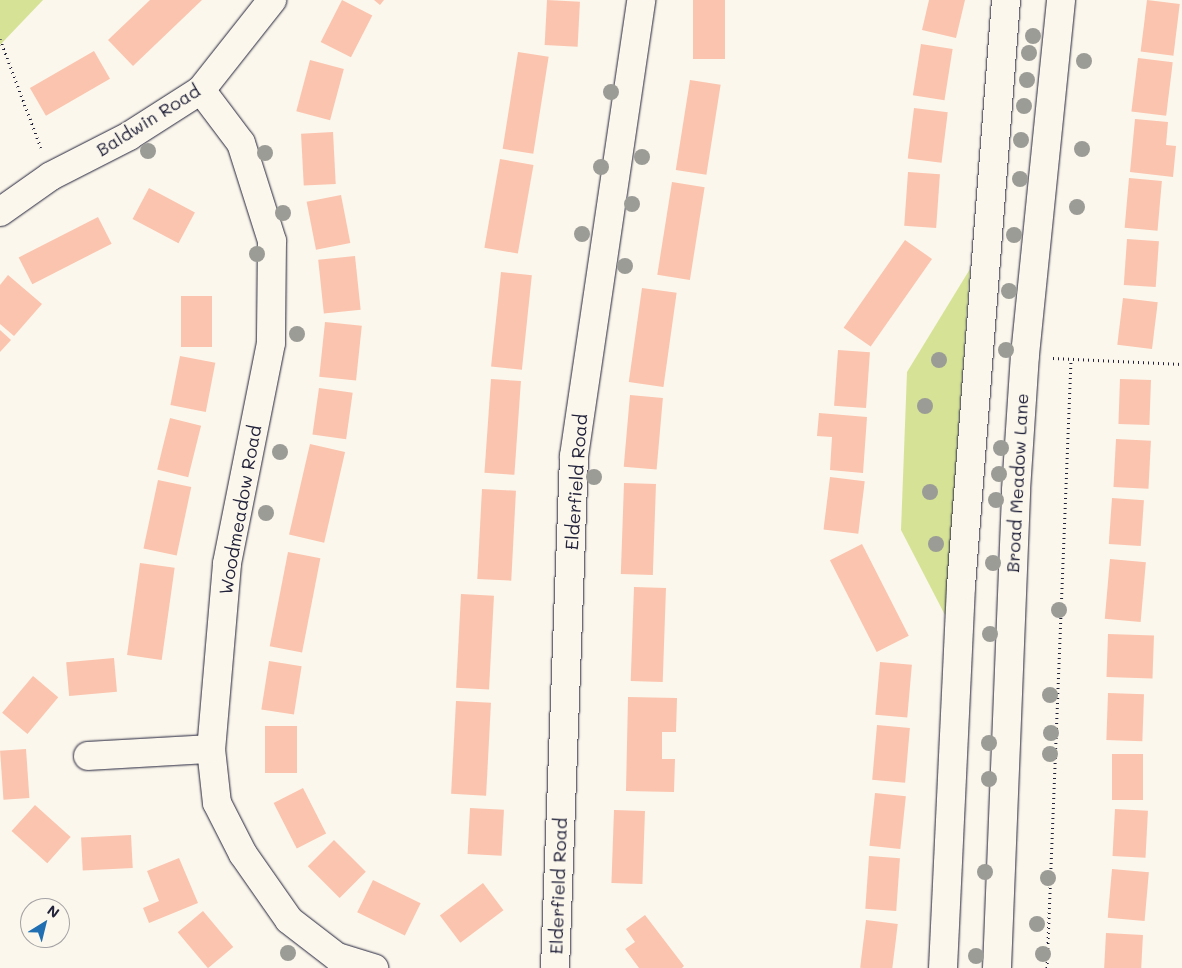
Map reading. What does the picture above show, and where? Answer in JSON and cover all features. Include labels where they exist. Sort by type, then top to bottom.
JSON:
[{"type":"street","name":"Baldwin Road","points":[[0,212],[51,176],[129,136],[201,90],[272,0]]},
{"type":"street","name":"Elderfield Road","points":[[554,968],[574,456],[641,0]]},
{"type":"street","points":[[943,968],[961,586],[1006,0]]},
{"type":"street","name":"Broad Meadow Lane","points":[[997,968],[1025,354],[1061,0]]},
{"type":"street","name":"Woodmeadow Road","points":[[201,90],[241,143],[272,242],[271,343],[227,564],[211,749],[217,803],[243,854],[289,920],[334,962],[374,968]]},
{"type":"street","points":[[88,756],[211,749]]},
{"type":"path","points":[[0,39],[51,176]]},
{"type":"path","points":[[1025,354],[1072,360],[1182,364]]},
{"type":"path","points":[[1047,968],[1072,360]]},
{"type":"green space","points":[[0,0],[43,0],[0,45]]},
{"type":"green space","points":[[970,269],[945,615],[901,530],[907,372]]},
{"type":"building","points":[[150,0],[202,0],[133,66],[108,40]]},
{"type":"building","points":[[342,0],[372,15],[351,57],[321,42]]},
{"type":"building","points":[[374,0],[384,0],[380,5]]},
{"type":"building","points":[[547,0],[580,2],[578,47],[545,45]]},
{"type":"building","points":[[693,0],[725,0],[725,59],[693,59]]},
{"type":"building","points":[[929,0],[965,0],[956,38],[922,30]]},
{"type":"building","points":[[1147,0],[1180,4],[1173,56],[1141,52]]},
{"type":"building","points":[[921,44],[953,49],[944,100],[913,95]]},
{"type":"building","points":[[94,51],[110,79],[46,116],[30,88]]},
{"type":"building","points":[[518,52],[549,57],[533,154],[503,149]]},
{"type":"building","points":[[1138,58],[1173,62],[1166,116],[1131,112]]},
{"type":"building","points":[[310,60],[344,69],[330,120],[296,111]]},
{"type":"building","points":[[690,80],[721,85],[706,175],[676,170]]},
{"type":"building","points":[[914,108],[948,112],[942,163],[908,159]]},
{"type":"building","points":[[1135,119],[1168,122],[1166,145],[1176,146],[1173,177],[1130,172]]},
{"type":"building","points":[[333,132],[336,184],[304,186],[301,134]]},
{"type":"building","points":[[500,159],[533,165],[518,254],[484,248]]},
{"type":"building","points":[[908,172],[940,174],[936,228],[904,226]]},
{"type":"building","points":[[1129,178],[1162,181],[1158,231],[1125,228]]},
{"type":"building","points":[[672,182],[705,187],[690,280],[657,275]]},
{"type":"building","points":[[149,188],[195,212],[178,243],[133,219]]},
{"type":"building","points":[[341,195],[350,243],[316,250],[307,202]]},
{"type":"building","points":[[98,217],[112,244],[32,284],[19,257]]},
{"type":"building","points":[[1127,239],[1159,241],[1156,287],[1124,285]]},
{"type":"building","points":[[905,240],[932,259],[871,347],[844,328]]},
{"type":"building","points":[[355,256],[361,310],[324,314],[318,260]]},
{"type":"building","points":[[501,272],[532,275],[522,370],[491,366]]},
{"type":"building","points":[[8,275],[42,304],[14,336],[0,324],[0,285]]},
{"type":"building","points":[[642,288],[677,293],[663,387],[629,382]]},
{"type":"building","points":[[181,296],[212,296],[212,347],[181,347]]},
{"type":"building","points":[[1123,298],[1158,302],[1152,349],[1117,345]]},
{"type":"building","points":[[325,322],[362,326],[356,381],[319,377]]},
{"type":"building","points":[[0,330],[11,340],[0,352]]},
{"type":"building","points":[[838,350],[870,352],[866,408],[834,406]]},
{"type":"building","points":[[180,356],[215,363],[206,412],[170,405]]},
{"type":"building","points":[[491,379],[521,381],[514,475],[484,473]]},
{"type":"building","points":[[1120,379],[1151,380],[1149,425],[1118,424]]},
{"type":"building","points":[[319,388],[353,393],[346,439],[312,435]]},
{"type":"building","points":[[630,395],[663,398],[657,470],[624,467]]},
{"type":"building","points":[[819,413],[867,417],[863,473],[830,470],[832,437],[817,436]]},
{"type":"building","points":[[170,418],[201,426],[188,477],[157,469]]},
{"type":"building","points":[[1116,439],[1151,441],[1148,489],[1113,487]]},
{"type":"building","points":[[310,444],[345,452],[324,543],[289,535]]},
{"type":"building","points":[[830,477],[865,481],[858,534],[824,530]]},
{"type":"building","points":[[158,480],[191,487],[177,556],[143,548]]},
{"type":"building","points":[[624,483],[656,484],[653,575],[621,574]]},
{"type":"building","points":[[482,489],[516,491],[511,581],[477,579]]},
{"type":"building","points":[[1112,498],[1144,500],[1141,546],[1109,544]]},
{"type":"building","points":[[862,544],[909,636],[877,652],[830,560]]},
{"type":"building","points":[[288,552],[320,558],[302,653],[270,646]]},
{"type":"building","points":[[1110,559],[1146,562],[1141,622],[1105,619]]},
{"type":"building","points":[[140,563],[175,568],[162,660],[127,655]]},
{"type":"building","points":[[634,587],[666,588],[663,682],[631,681]]},
{"type":"building","points":[[461,594],[494,596],[489,690],[456,688]]},
{"type":"building","points":[[1108,634],[1154,636],[1152,679],[1106,677]]},
{"type":"building","points":[[114,658],[117,692],[69,696],[66,662]]},
{"type":"building","points":[[269,661],[302,666],[294,715],[261,709]]},
{"type":"building","points":[[880,662],[912,665],[907,718],[875,715]]},
{"type":"building","points":[[33,676],[58,697],[27,734],[2,713]]},
{"type":"building","points":[[1108,693],[1144,694],[1142,741],[1106,740]]},
{"type":"building","points":[[628,697],[677,698],[676,732],[662,732],[662,759],[675,759],[674,792],[626,791]]},
{"type":"building","points":[[456,701],[491,703],[486,796],[451,794]]},
{"type":"building","points":[[877,725],[910,728],[905,783],[872,780]]},
{"type":"building","points":[[265,726],[297,726],[297,773],[265,773]]},
{"type":"building","points":[[26,749],[29,798],[3,800],[0,751]]},
{"type":"building","points":[[1112,754],[1143,754],[1143,800],[1112,800]]},
{"type":"building","points":[[303,788],[326,833],[297,848],[274,803]]},
{"type":"building","points":[[875,793],[906,796],[900,849],[869,846]]},
{"type":"building","points":[[35,805],[71,837],[47,863],[12,831]]},
{"type":"building","points":[[470,808],[504,810],[502,856],[468,854]]},
{"type":"building","points":[[1115,809],[1148,811],[1145,858],[1113,856]]},
{"type":"building","points":[[614,810],[645,811],[642,884],[611,883]]},
{"type":"building","points":[[131,835],[133,868],[83,871],[81,838]]},
{"type":"building","points":[[334,840],[366,872],[340,898],[308,866]]},
{"type":"building","points":[[869,856],[900,858],[896,911],[865,909]]},
{"type":"building","points":[[179,858],[198,903],[149,923],[143,908],[159,901],[147,871]]},
{"type":"building","points":[[1112,869],[1149,872],[1145,921],[1108,918]]},
{"type":"building","points":[[373,880],[421,903],[405,936],[357,912]]},
{"type":"building","points":[[483,883],[503,910],[460,943],[440,915]]},
{"type":"building","points":[[203,911],[233,947],[208,968],[178,932]]},
{"type":"building","points":[[645,915],[684,966],[682,968],[639,968],[625,949],[635,942],[626,929]]},
{"type":"building","points":[[866,920],[898,924],[892,968],[860,968]]},
{"type":"building","points":[[1106,933],[1143,935],[1141,968],[1104,968]]}]
